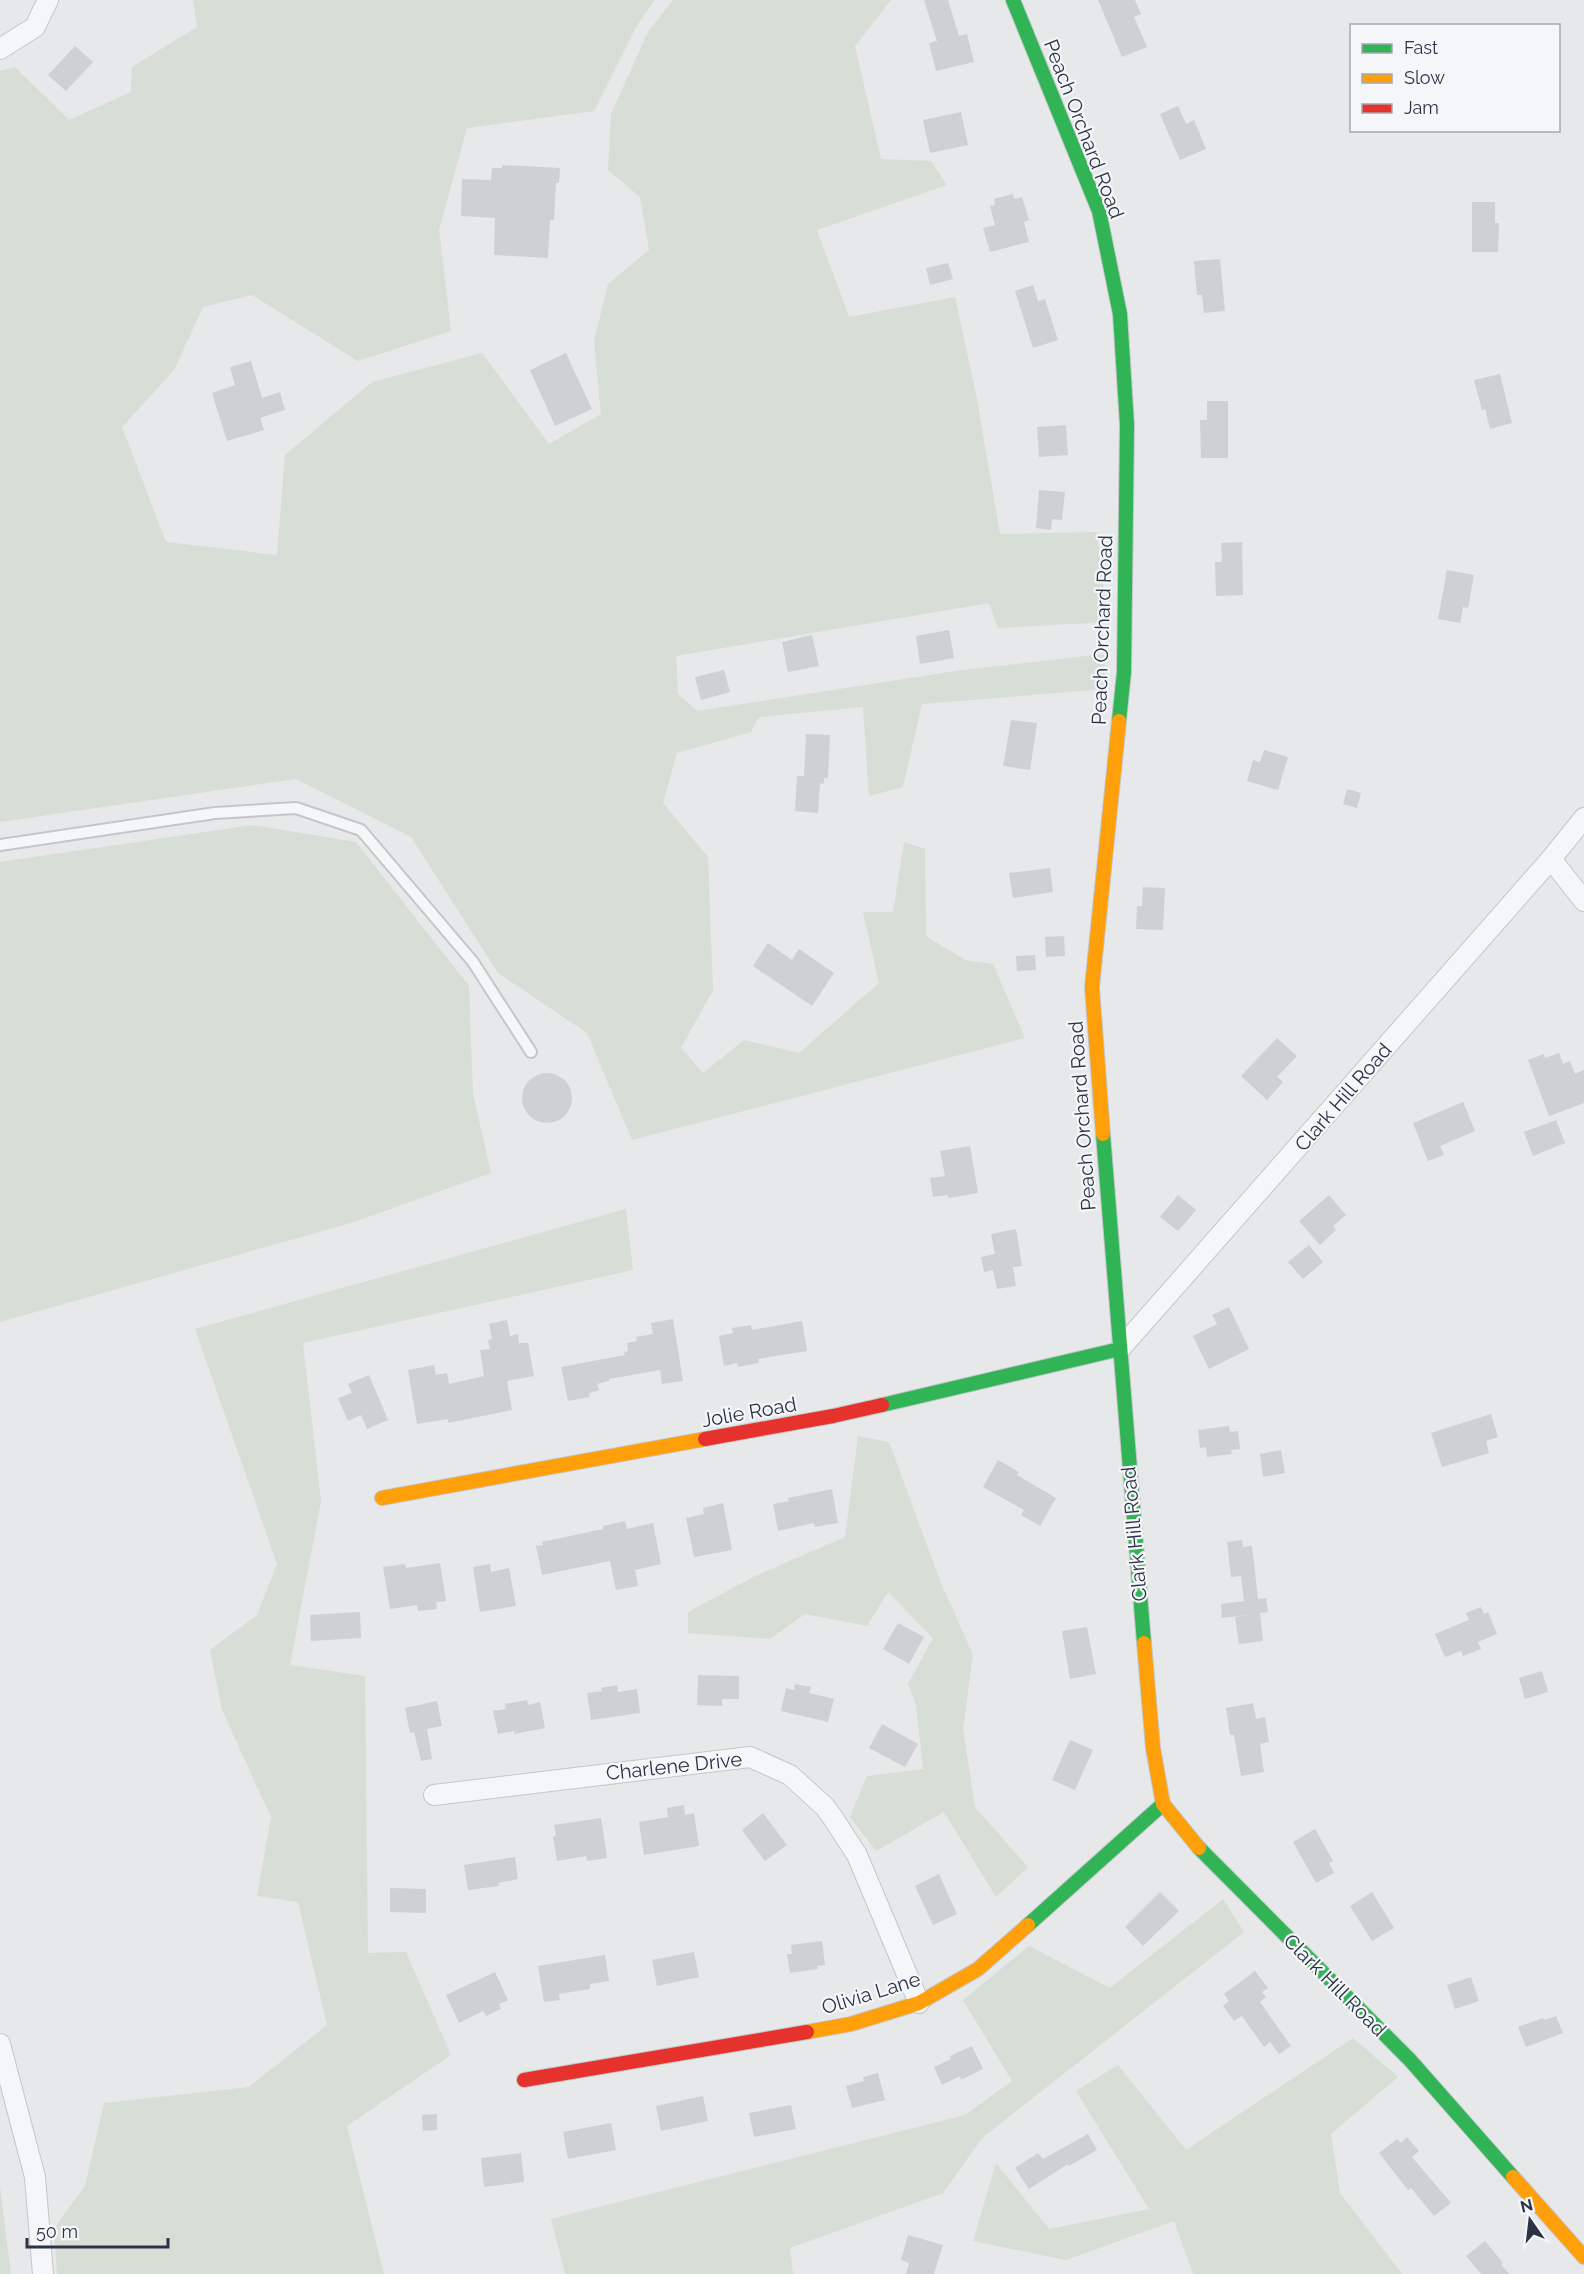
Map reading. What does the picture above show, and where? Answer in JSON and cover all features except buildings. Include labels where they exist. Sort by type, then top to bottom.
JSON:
[{"type":"street","points":[[0,49],[35,27],[48,0]]},
{"type":"street","name":"Peach Orchard Road","points":[[1013,0],[1099,211],[1120,314],[1127,425],[1124,672],[1092,987],[1120,1350]]},
{"type":"street","name":"Clark Hill Road","points":[[1584,818],[1551,859],[1120,1350],[1153,1748],[1163,1804],[1205,1855],[1410,2060],[1584,2256]]},
{"type":"street","points":[[1551,859],[1584,901]]},
{"type":"street","name":"Jolie Road","points":[[382,1498],[833,1416],[1120,1350]]},
{"type":"street","name":"Charlene Drive","points":[[434,1795],[750,1757],[790,1774],[825,1807],[857,1855],[918,2003]]},
{"type":"street","name":"Olivia Lane","points":[[525,2080],[851,2025],[918,2003],[978,1968],[1163,1804]]},
{"type":"street","points":[[0,2044],[35,2177],[44,2274]]},
{"type":"lane","points":[[0,845],[215,813],[296,808],[361,830],[472,962],[531,1052]]},
{"type":"shaded area","points":[[193,0],[655,0],[637,25],[594,111],[467,128],[439,230],[451,331],[358,361],[252,295],[203,307],[174,370],[122,427],[166,542],[277,555],[285,455],[372,382],[482,353],[549,444],[601,414],[594,341],[608,284],[649,250],[640,197],[608,170],[611,114],[648,32],[673,0],[891,0],[855,46],[881,159],[931,161],[947,185],[817,230],[849,317],[955,297],[976,394],[1000,534],[1097,532],[1108,622],[998,628],[989,603],[676,656],[678,694],[697,711],[962,670],[1104,654],[1106,689],[922,704],[903,787],[869,796],[863,707],[759,717],[751,732],[677,753],[663,803],[708,857],[713,990],[681,1048],[703,1073],[744,1040],[799,1053],[879,983],[863,912],[893,912],[904,842],[925,849],[926,936],[965,960],[993,964],[1025,1038],[632,1140],[587,1033],[498,973],[411,837],[296,779],[0,822],[0,71],[15,67],[69,120],[131,92],[132,67],[197,27]]},
{"type":"shaded area","points":[[253,825],[356,842],[469,986],[473,1094],[491,1173],[351,1223],[0,1322],[0,862]]},
{"type":"shaded area","points":[[626,1209],[633,1270],[303,1343],[321,1501],[290,1665],[365,1676],[368,1953],[406,1952],[451,2055],[347,2126],[384,2274],[57,2274],[54,2228],[85,2186],[104,2103],[249,2087],[327,2025],[298,1902],[257,1896],[271,1817],[222,1710],[210,1650],[257,1615],[277,1564],[195,1329]]},
{"type":"shaded area","points":[[858,1436],[889,1442],[941,1583],[973,1655],[963,1729],[975,1807],[1028,1867],[996,1897],[944,1812],[876,1851],[850,1817],[867,1776],[923,1769],[916,1705],[908,1684],[933,1638],[888,1592],[867,1626],[805,1614],[770,1639],[688,1633],[688,1612],[755,1576],[845,1537]]},
{"type":"shaded area","points":[[1223,1899],[1244,1932],[982,2138],[943,2193],[790,2248],[793,2274],[565,2274],[551,2219],[965,2115],[1012,2081],[963,2000],[1029,1946],[1110,1988]]},
{"type":"shaded area","points":[[1353,2038],[1398,2077],[1331,2134],[1340,2193],[1402,2274],[1193,2274],[1174,2221],[1066,2260],[973,2241],[996,2163],[1049,2229],[1149,2209],[1076,2091],[1118,2065],[1186,2150]]},
{"type":"shaded area","points":[[0,2186],[11,2274],[0,2274]]},
{"type":"traffic: fast","points":[[1013,0],[1099,211],[1120,314],[1127,425],[1124,672],[1119,721]]},
{"type":"traffic: fast","points":[[1103,1134],[1144,1643]]},
{"type":"traffic: fast","points":[[882,1405],[1120,1349]]},
{"type":"traffic: fast","points":[[1028,1925],[1163,1804]]},
{"type":"traffic: fast","points":[[1199,1848],[1410,2060],[1513,2177]]},
{"type":"traffic: slow","points":[[1103,1134],[1092,987],[1119,721]]},
{"type":"traffic: slow","points":[[382,1498],[705,1439]]},
{"type":"traffic: slow","points":[[1144,1643],[1153,1748],[1163,1804],[1199,1848]]},
{"type":"traffic: slow","points":[[807,2032],[851,2024],[919,2003],[978,1969],[1028,1925]]},
{"type":"traffic: slow","points":[[1513,2177],[1584,2257]]},
{"type":"traffic: jam","points":[[705,1439],[882,1405]]},
{"type":"traffic: jam","points":[[524,2080],[807,2032]]}]
